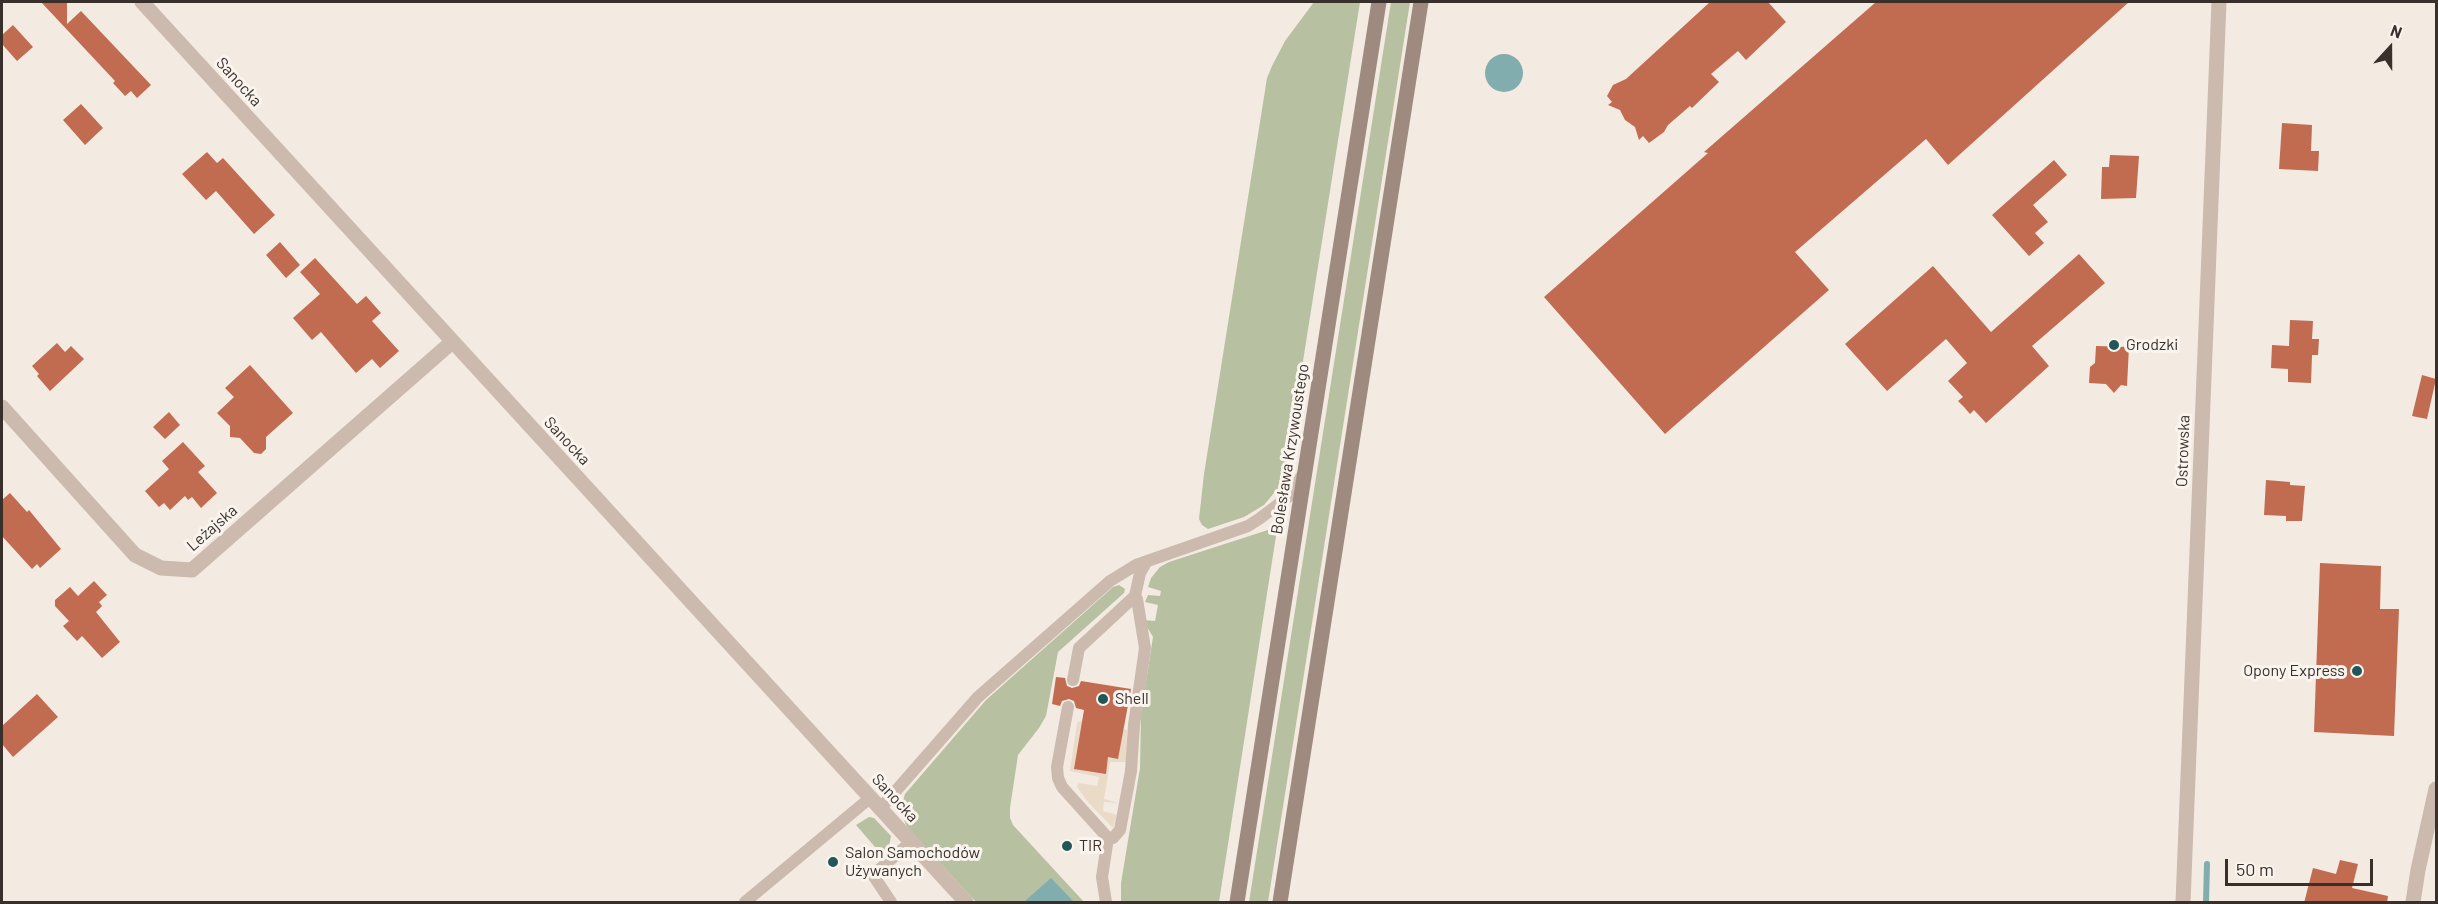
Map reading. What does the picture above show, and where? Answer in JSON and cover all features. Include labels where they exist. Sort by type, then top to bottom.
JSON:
[{"type":"main road","name":"Bolesława Krzywoustego","points":[[1238,903],[1379,2]]},
{"type":"main road","points":[[1280,903],[1421,2]]},
{"type":"street","name":"Sanocka","points":[[142,2],[966,903]]},
{"type":"street","name":"Ostrowska","points":[[2183,903],[2219,2]]},
{"type":"street","name":"Leżajska","points":[[2,407],[135,555],[160,568],[192,570],[452,342]]},
{"type":"street","points":[[2413,903],[2436,789]]},
{"type":"lane","points":[[745,903],[875,804],[978,697],[1110,581],[1125,570],[1147,561],[1248,526],[1265,516],[1288,497],[1305,467]]},
{"type":"lane","points":[[1073,680],[1080,648],[1134,596],[1140,573],[1147,561]]},
{"type":"lane","points":[[1108,838],[1113,838],[1120,830],[1122,823],[1132,764],[1134,725],[1144,659],[1142,628],[1137,599],[1134,596]]},
{"type":"lane","points":[[1068,707],[1057,767],[1058,778],[1062,786],[1108,838]]},
{"type":"lane","points":[[1106,903],[1102,877],[1108,838]]},
{"type":"lane","points":[[891,903],[873,876],[911,842]]},
{"type":"green space","points":[[1314,2],[1360,2],[1286,468],[1279,487],[1264,505],[1244,517],[1208,529],[1199,519],[1204,474],[1267,78],[1285,41]]},
{"type":"green space","points":[[1391,2],[1410,2],[1268,902],[1249,902]]},
{"type":"green space","points":[[1271,529],[1275,531],[1276,536],[1219,902],[1121,902],[1121,883],[1140,768],[1141,714],[1153,637],[1143,620],[1155,621],[1158,605],[1145,602],[1148,595],[1160,596],[1161,591],[1148,587],[1151,578],[1160,567],[1169,562]]},
{"type":"green space","points":[[1119,585],[1125,589],[1124,593],[1058,652],[1046,716],[1018,755],[1010,808],[1013,825],[1084,902],[976,902],[907,827],[900,811],[905,794],[986,700],[1113,587]]},
{"type":"green space","points":[[869,817],[874,818],[891,836],[889,847],[882,855],[856,825]]},
{"type":"shaded area","points":[[1080,721],[1127,730],[1126,762],[1110,762],[1104,799],[1119,803],[1104,802],[1103,811],[1117,815],[1113,828],[1077,787],[1079,783],[1097,786],[1099,777],[1070,771],[1077,723]],"holes":[[[1081,726],[1118,759],[1108,757],[1105,774]]]},
{"type":"water","points":[[1504,54],[1511,55],[1517,60],[1522,66],[1522,80],[1517,86],[1511,91],[1504,92],[1497,91],[1491,86],[1486,80],[1485,73],[1486,66],[1491,60],[1497,55]]},
{"type":"water","points":[[1051,878],[1074,902],[1025,901]]},
{"type":"building","points":[[41,2],[67,2],[67,24],[81,11],[151,85],[137,98],[131,91],[125,96],[113,83],[115,81]]},
{"type":"building","points":[[1710,2],[1768,2],[1786,22],[1746,60],[1738,51],[1711,74],[1719,82],[1692,108],[1690,106],[1668,125],[1664,132],[1649,143],[1643,136],[1639,140],[1635,127],[1625,120],[1620,110],[1608,105],[1612,102],[1607,96],[1613,85],[1626,79]]},
{"type":"building","points":[[1876,2],[2129,2],[1948,165],[1926,139],[1795,252],[1829,290],[1665,434],[1544,297],[1708,153],[1704,152]]},
{"type":"building","points":[[13,25],[33,47],[17,61],[2,44],[2,35]]},
{"type":"building","points":[[81,104],[103,128],[85,145],[63,120]]},
{"type":"building","points":[[2282,123],[2312,125],[2311,151],[2319,151],[2318,171],[2279,169]]},
{"type":"building","points":[[207,152],[217,163],[223,158],[275,215],[254,234],[216,191],[206,200],[182,174]]},
{"type":"building","points":[[2110,155],[2139,156],[2136,198],[2101,199],[2102,167],[2109,167]]},
{"type":"building","points":[[2054,160],[2067,175],[2033,205],[2048,222],[2035,233],[2044,243],[2029,256],[1992,215]]},
{"type":"building","points":[[280,242],[300,265],[286,278],[266,255]]},
{"type":"building","points":[[2079,254],[2105,283],[2032,346],[2049,366],[1986,423],[1974,410],[1970,414],[1958,401],[1963,397],[1948,381],[1967,363],[1946,339],[1887,391],[1845,344],[1933,266],[1991,332]]},
{"type":"building","points":[[315,258],[357,304],[366,296],[381,313],[372,321],[399,351],[380,368],[372,359],[356,373],[321,332],[312,340],[293,318],[320,294],[300,272]]},
{"type":"building","points":[[2290,320],[2313,321],[2312,339],[2319,339],[2318,355],[2312,355],[2311,383],[2288,382],[2288,369],[2271,368],[2272,345],[2289,346]]},
{"type":"building","points":[[57,343],[65,352],[71,346],[84,359],[50,391],[32,366]]},
{"type":"building","points":[[2096,346],[2129,347],[2127,386],[2121,385],[2114,393],[2106,384],[2089,383],[2090,367],[2095,363]]},
{"type":"building","points":[[250,365],[293,413],[266,437],[266,449],[261,454],[254,453],[240,438],[230,437],[230,426],[217,413],[234,397],[225,388]]},
{"type":"building","points":[[2422,375],[2436,379],[2427,419],[2412,416]]},
{"type":"building","points":[[169,412],[180,425],[165,439],[153,427]]},
{"type":"building","points":[[183,442],[205,466],[198,472],[217,493],[201,508],[192,497],[188,500],[185,496],[170,510],[164,503],[159,507],[145,491],[169,469],[162,461]]},
{"type":"building","points":[[2266,480],[2305,486],[2302,521],[2286,521],[2286,516],[2264,515]]},
{"type":"building","points":[[10,493],[27,512],[29,510],[61,549],[40,568],[37,564],[32,569],[2,536],[2,500]]},
{"type":"building","name":"Opony Express","points":[[2320,563],[2381,566],[2380,609],[2399,609],[2394,736],[2314,732]]},
{"type":"building","points":[[94,581],[107,595],[99,602],[102,606],[96,612],[120,642],[102,658],[82,636],[77,641],[63,626],[69,621],[55,606],[55,600],[70,587],[78,596]]},
{"type":"building","points":[[1056,677],[1065,678],[1067,686],[1072,688],[1079,686],[1081,681],[1131,689],[1118,759],[1108,757],[1106,774],[1074,769],[1084,710],[1076,708],[1074,701],[1069,699],[1062,701],[1060,706],[1052,704]]},
{"type":"building","points":[[37,694],[58,717],[13,757],[2,744],[2,726]]},
{"type":"building","points":[[2340,860],[2358,864],[2352,888],[2388,896],[2387,903],[2304,903],[2313,868],[2336,874]]},
{"type":"waterway","points":[[2206,902],[2207,864]]},
{"type":"place","name":"Grodzki","points":[[2114,345]]},
{"type":"place","name":"Opony Express","points":[[2357,671]]},
{"type":"place","name":"Shell","points":[[1103,699]]},
{"type":"place","name":"TIR","points":[[1067,846]]},
{"type":"place","name":"Salon Samochodów Używanych","points":[[833,862]]}]
